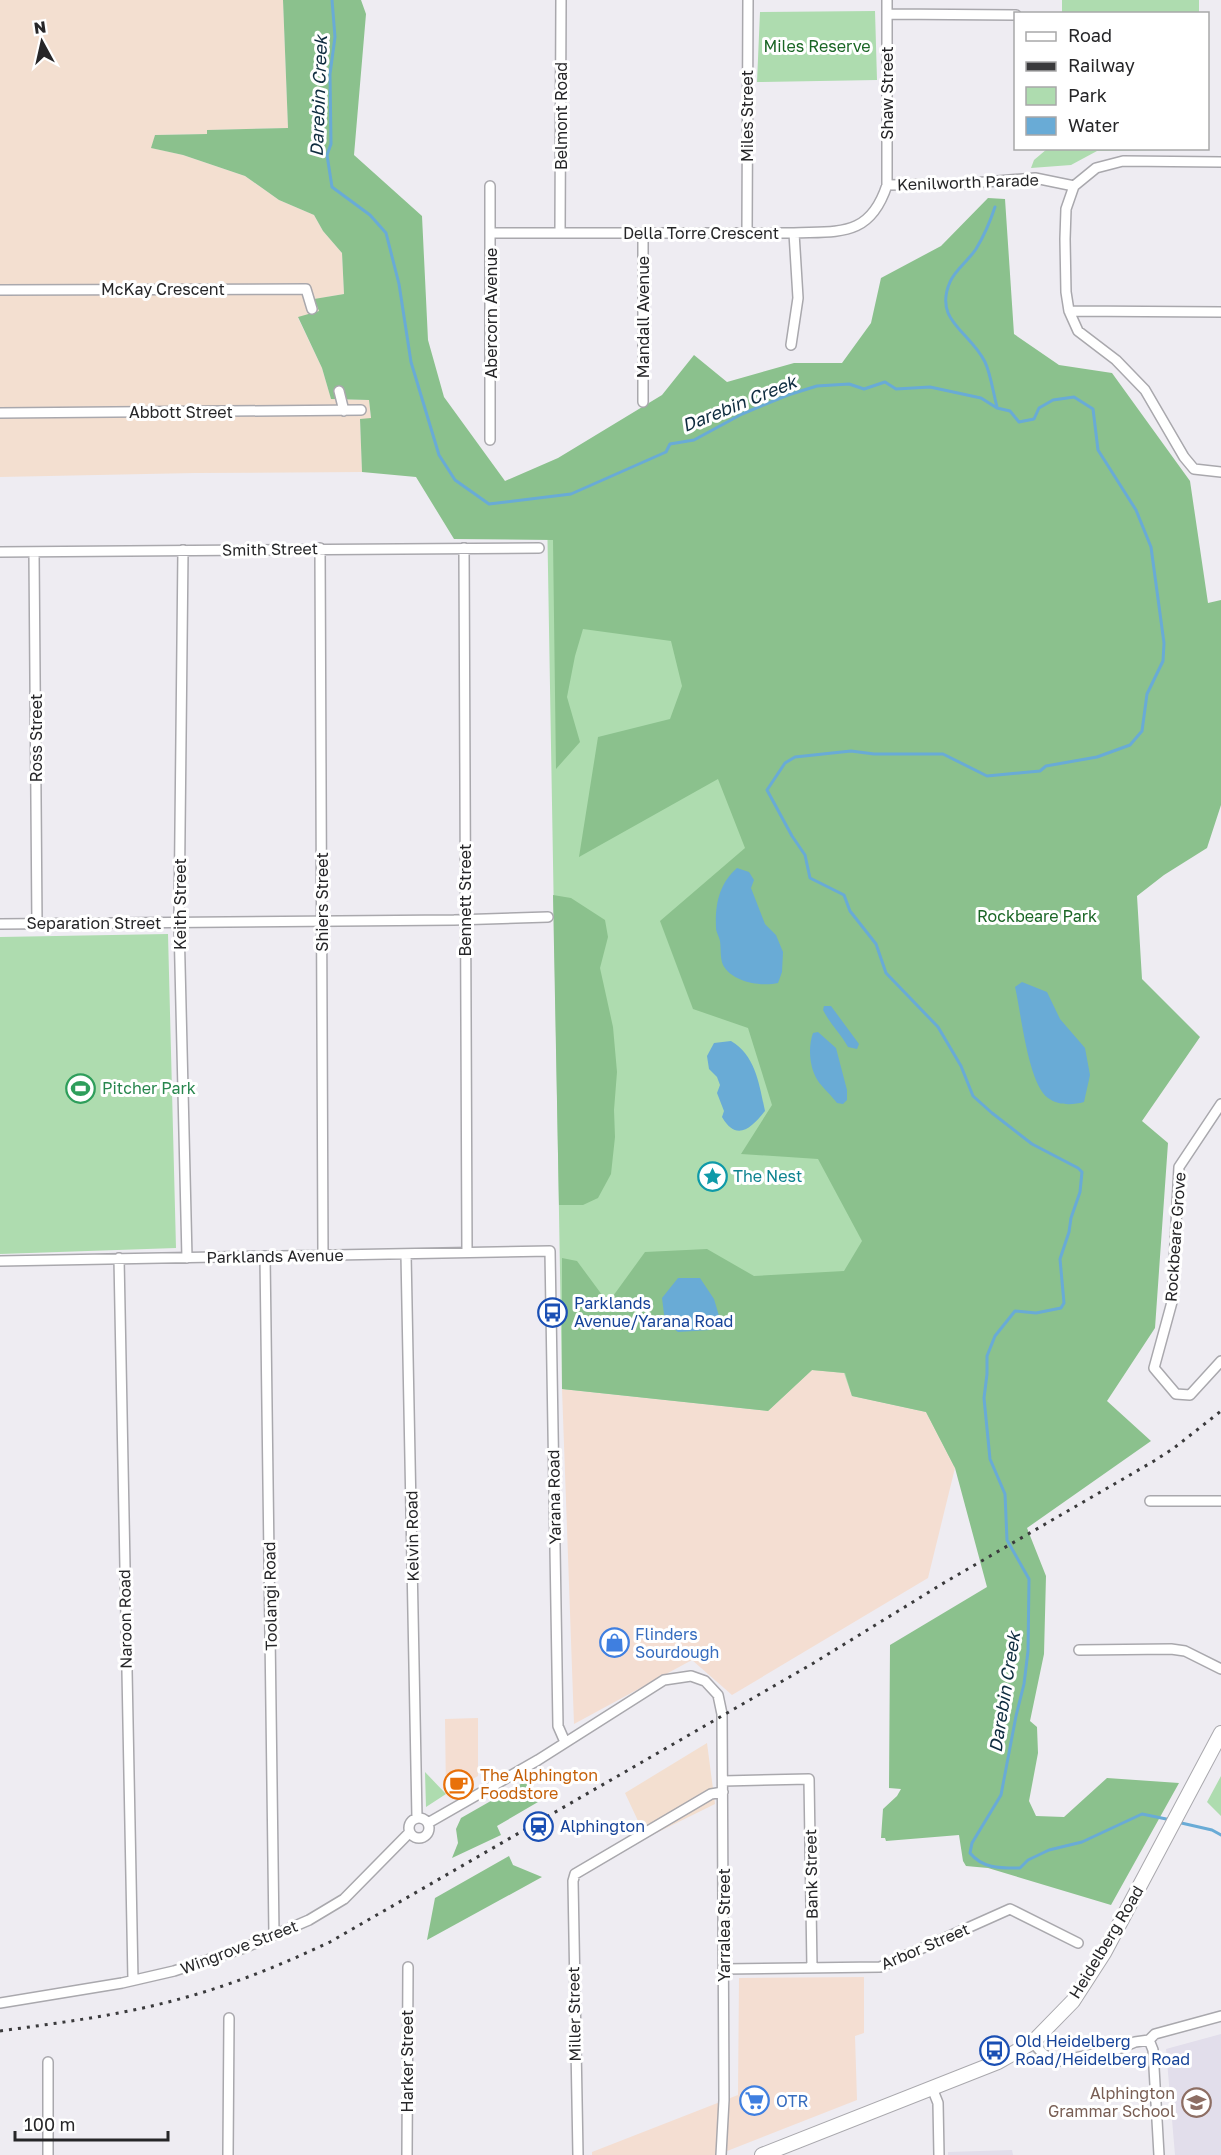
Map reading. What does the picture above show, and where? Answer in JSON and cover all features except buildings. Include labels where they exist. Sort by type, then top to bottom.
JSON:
[{"type":"main road","name":"Heidelberg Road","points":[[762,2155],[998,2062],[1032,2042],[1072,2001],[1104,1953],[1221,1733]]},
{"type":"street","name":"Belmont Road","points":[[560,233],[561,0]]},
{"type":"street","name":"Miles Street","points":[[747,233],[748,0]]},
{"type":"street","name":"Shaw Street","points":[[887,0],[887,185]]},
{"type":"street","points":[[887,14],[1014,15]]},
{"type":"street","points":[[1221,162],[1123,161],[1096,168],[1074,186],[1066,209],[1065,239],[1066,292],[1069,311],[1078,331],[1116,360],[1141,385],[1184,458],[1194,469],[1221,472]]},
{"type":"street","name":"Kenilworth Parade","points":[[887,185],[960,184],[1035,178],[1074,186]]},
{"type":"street","name":"Della Torre Crescent","points":[[491,233],[843,231],[862,223],[875,212],[887,185]]},
{"type":"street","name":"Abercorn Avenue","points":[[490,186],[490,440]]},
{"type":"street","name":"Mandall Avenue","points":[[643,233],[643,402]]},
{"type":"street","points":[[791,345],[798,298],[794,233]]},
{"type":"street","name":"McKay Crescent","points":[[0,290],[306,289],[312,309]]},
{"type":"street","points":[[1069,311],[1221,312]]},
{"type":"street","points":[[339,391],[344,411]]},
{"type":"street","name":"Abbott Street","points":[[0,414],[361,410]]},
{"type":"street","name":"Shiers Street","points":[[320,548],[323,1255]]},
{"type":"street","name":"Bennett Street","points":[[464,548],[467,1252]]},
{"type":"street","name":"Smith Street","points":[[0,552],[539,548]]},
{"type":"street","name":"Keith Street","points":[[183,550],[179,923],[187,1258]]},
{"type":"street","name":"Ross Street","points":[[34,552],[37,924]]},
{"type":"street","name":"Separation Street","points":[[0,924],[465,920],[548,917]]},
{"type":"street","name":"Rockbeare Grove","points":[[1221,1104],[1179,1167],[1172,1302],[1154,1368],[1176,1394],[1190,1395],[1221,1360]]},
{"type":"street","name":"Parklands Avenue","points":[[0,1261],[550,1251]]},
{"type":"street","name":"Yarana Road","points":[[550,1251],[557,1721],[565,1742]]},
{"type":"street","name":"Kelvin Road","points":[[406,1254],[417,1818]]},
{"type":"street","name":"Toolangi Road","points":[[265,1256],[274,1935]]},
{"type":"street","name":"Naroon Road","points":[[119,1258],[133,1980]]},
{"type":"street","points":[[1150,1501],[1221,1501]]},
{"type":"street","points":[[1079,1650],[1171,1649],[1185,1651],[1221,1669]]},
{"type":"street","name":"Yarralea Street","points":[[565,1742],[664,1680],[696,1677],[705,1681],[718,1695],[722,1714],[723,1781],[724,2100],[721,2155]]},
{"type":"street","points":[[428,1822],[538,1760],[565,1742]]},
{"type":"street","name":"Bank Street","points":[[723,1781],[809,1779],[812,1968]]},
{"type":"street","name":"Miller Street","points":[[578,2155],[572,1943],[575,1874],[711,1794],[723,1792]]},
{"type":"street","points":[[417,1818],[423,1818],[428,1822],[428,1832],[424,1837],[415,1837],[410,1832],[410,1824],[417,1818]]},
{"type":"street","name":"Wingrove Street","points":[[0,2003],[174,1971],[213,1960],[274,1935],[309,1920],[344,1899],[410,1832]]},
{"type":"street","name":"Arbor Street","points":[[724,1969],[876,1967],[1010,1909],[1078,1943]]},
{"type":"street","name":"Harker Street","points":[[407,2155],[408,1966]]},
{"type":"street","points":[[1032,2042],[1040,2052],[1052,2060],[1061,2061],[1121,2048],[1135,2042],[1149,2040],[1155,2034],[1221,2016]]},
{"type":"street","points":[[228,2155],[229,2018]]},
{"type":"street","points":[[1149,2040],[1153,2050],[1159,2155]]},
{"type":"street","points":[[48,2062],[48,2155]]},
{"type":"street","points":[[932,2088],[938,2103],[939,2155]]},
{"type":"shaded area","points":[[0,0],[283,0],[288,128],[208,130],[207,134],[155,135],[152,148],[183,155],[245,176],[279,200],[314,215],[323,231],[342,253],[344,294],[315,299],[320,311],[298,318],[322,368],[331,399],[369,400],[371,419],[360,419],[362,472],[0,477]]},
{"type":"shaded area","points":[[812,1369],[845,1373],[852,1396],[926,1412],[955,1468],[928,1578],[732,1695],[692,1660],[574,1724],[562,1389],[768,1411]]},
{"type":"shaded area","points":[[478,1718],[478,1776],[446,1794],[445,1719]]},
{"type":"shaded area","points":[[707,1743],[715,1804],[646,1838],[625,1793]]},
{"type":"shaded area","points":[[864,1977],[864,2033],[855,2036],[857,2100],[717,2155],[592,2155],[592,2152],[738,2095],[739,1978]]},
{"type":"shaded area","name":"Alphington Grammar School","points":[[1221,2034],[1221,2155],[1175,2155],[1166,2049]]},
{"type":"shaded area","points":[[1012,2150],[1013,2155],[948,2155],[948,2152]]},
{"type":"green space","name":"Rockbeare Park","points":[[283,0],[361,0],[366,14],[354,155],[422,216],[428,340],[444,397],[505,481],[558,458],[662,395],[694,355],[727,382],[794,363],[842,363],[871,323],[881,278],[941,246],[988,198],[1005,199],[1014,334],[1059,365],[1112,373],[1190,481],[1208,603],[1221,600],[1221,805],[1207,848],[1164,875],[1137,896],[1142,979],[1200,1037],[1142,1121],[1168,1143],[1155,1328],[1107,1401],[1151,1441],[1027,1528],[1046,1576],[1044,1654],[1030,1721],[1037,1727],[1038,1753],[1029,1801],[1036,1816],[1064,1817],[1107,1778],[1179,1783],[1111,1905],[988,1868],[966,1866],[963,1861],[959,1835],[886,1841],[885,1838],[881,1838],[883,1809],[901,1789],[889,1788],[890,1645],[987,1587],[955,1468],[926,1412],[852,1396],[845,1373],[812,1370],[768,1411],[562,1389],[562,1258],[577,1261],[608,1303],[645,1252],[707,1249],[754,1276],[844,1271],[862,1241],[818,1159],[741,1154],[772,1105],[748,1028],[693,1009],[660,921],[745,848],[718,779],[579,857],[598,737],[670,719],[682,686],[671,641],[583,629],[567,697],[580,742],[556,769],[553,540],[454,539],[416,477],[362,472],[360,419],[371,418],[369,400],[331,399],[322,368],[298,317],[319,311],[314,299],[344,294],[342,253],[323,231],[314,215],[279,200],[245,176],[183,155],[151,148],[155,135],[207,134],[207,130],[288,128]]},
{"type":"green space","points":[[1062,0],[1199,0],[1199,12],[1062,12]]},
{"type":"green space","name":"Miles Reserve","points":[[875,11],[877,80],[757,82],[760,12]]},
{"type":"green space","points":[[1046,150],[1181,150],[1097,151],[1071,165],[1031,168],[1034,160]]},
{"type":"green space","points":[[675,466],[955,1468],[926,1412],[852,1396],[844,1373],[812,1370],[768,1411],[562,1389],[547,511]]},
{"type":"green space","points":[[553,895],[571,898],[605,920],[608,937],[600,968],[613,1027],[617,1072],[614,1110],[615,1137],[611,1174],[598,1198],[583,1205],[559,1205]]},
{"type":"green space","name":"Pitcher Park","points":[[168,934],[176,1248],[0,1254],[0,937]]},
{"type":"green space","points":[[425,1772],[446,1794],[426,1807]]},
{"type":"green space","points":[[1221,1776],[1221,1816],[1207,1802]]},
{"type":"green space","points":[[526,1781],[538,1802],[497,1826],[501,1835],[452,1858],[458,1843],[456,1829],[461,1818]]},
{"type":"green space","points":[[509,1856],[513,1865],[542,1877],[427,1940],[435,1898]]},
{"type":"water","points":[[737,868],[749,872],[754,880],[751,888],[765,924],[776,935],[783,952],[782,972],[778,983],[748,982],[733,976],[723,965],[716,930],[717,903],[726,881]]},
{"type":"water","points":[[1022,982],[1047,992],[1060,1019],[1085,1048],[1090,1075],[1084,1102],[1061,1104],[1048,1098],[1041,1090],[1030,1063],[1015,987]]},
{"type":"water","points":[[824,1006],[831,1006],[859,1044],[857,1049],[848,1047],[823,1010]]},
{"type":"water","points":[[818,1032],[836,1048],[847,1090],[847,1100],[843,1104],[837,1103],[822,1086],[813,1070],[810,1044],[813,1033]]},
{"type":"water","points":[[731,1041],[746,1054],[751,1063],[765,1111],[750,1127],[739,1131],[728,1125],[722,1117],[724,1111],[717,1093],[720,1085],[717,1077],[709,1069],[707,1056],[714,1043]]},
{"type":"water","points":[[678,1278],[700,1278],[714,1299],[720,1319],[710,1330],[678,1332],[665,1322],[662,1298]]},
{"type":"waterway","name":"Darebin Creek","points":[[332,0],[335,37],[330,74],[331,144],[327,155],[332,187],[370,215],[386,233],[399,284],[411,362],[439,455],[455,480],[489,504],[571,494],[666,452],[670,444],[694,440],[742,414],[817,386],[849,384],[864,389],[885,382],[896,389],[930,387],[981,398],[997,408],[1010,411],[1019,422],[1034,419],[1039,408],[1053,400],[1074,397],[1093,409],[1098,450],[1136,510],[1151,547],[1164,643],[1163,661],[1147,694],[1142,731],[1130,745],[1097,757],[1046,766],[1040,771],[987,776],[943,754],[874,754],[851,751],[795,757],[785,763],[767,790],[805,855],[810,878],[844,895],[850,911],[876,944],[886,973],[938,1027],[961,1066],[973,1096],[1032,1144],[1082,1172],[1080,1192],[1060,1259],[1064,1303],[1061,1308],[1036,1313],[1015,1311],[995,1336],[987,1356],[984,1398],[990,1459],[1005,1494],[1007,1540],[1029,1579],[1028,1651],[1024,1684],[1001,1795],[972,1843],[970,1853],[987,1865],[1020,1868],[1028,1860],[1049,1850],[1082,1842],[1142,1814],[1171,1820]]},
{"type":"waterway","points":[[995,207],[979,244],[950,282],[946,295],[946,307],[956,325],[985,362],[997,407]]},
{"type":"waterway","name":"Darebin Creek","points":[[1177,1822],[1212,1830],[1221,1835]]},
{"type":"railway","points":[[0,2031],[108,2015],[172,2001],[252,1975],[330,1942],[812,1664],[947,1581],[1154,1461],[1221,1411]]},
{"type":"place","name":"Pitcher Park","points":[[81,1088]]},
{"type":"place","name":"The Nest","points":[[712,1176]]},
{"type":"place","name":"Parklands Avenue/Yarana Road","points":[[553,1312]]},
{"type":"place","name":"Flinders Sourdough","points":[[614,1643]]},
{"type":"place","name":"The Alphington Foodstore","points":[[459,1784]]},
{"type":"place","name":"Alphington","points":[[539,1826]]},
{"type":"place","name":"Old Heidelberg Road/Heidelberg Road","points":[[994,2050]]},
{"type":"place","name":"OTR","points":[[755,2101]]},
{"type":"place","name":"Alphington Grammar School","points":[[1196,2102]]}]
